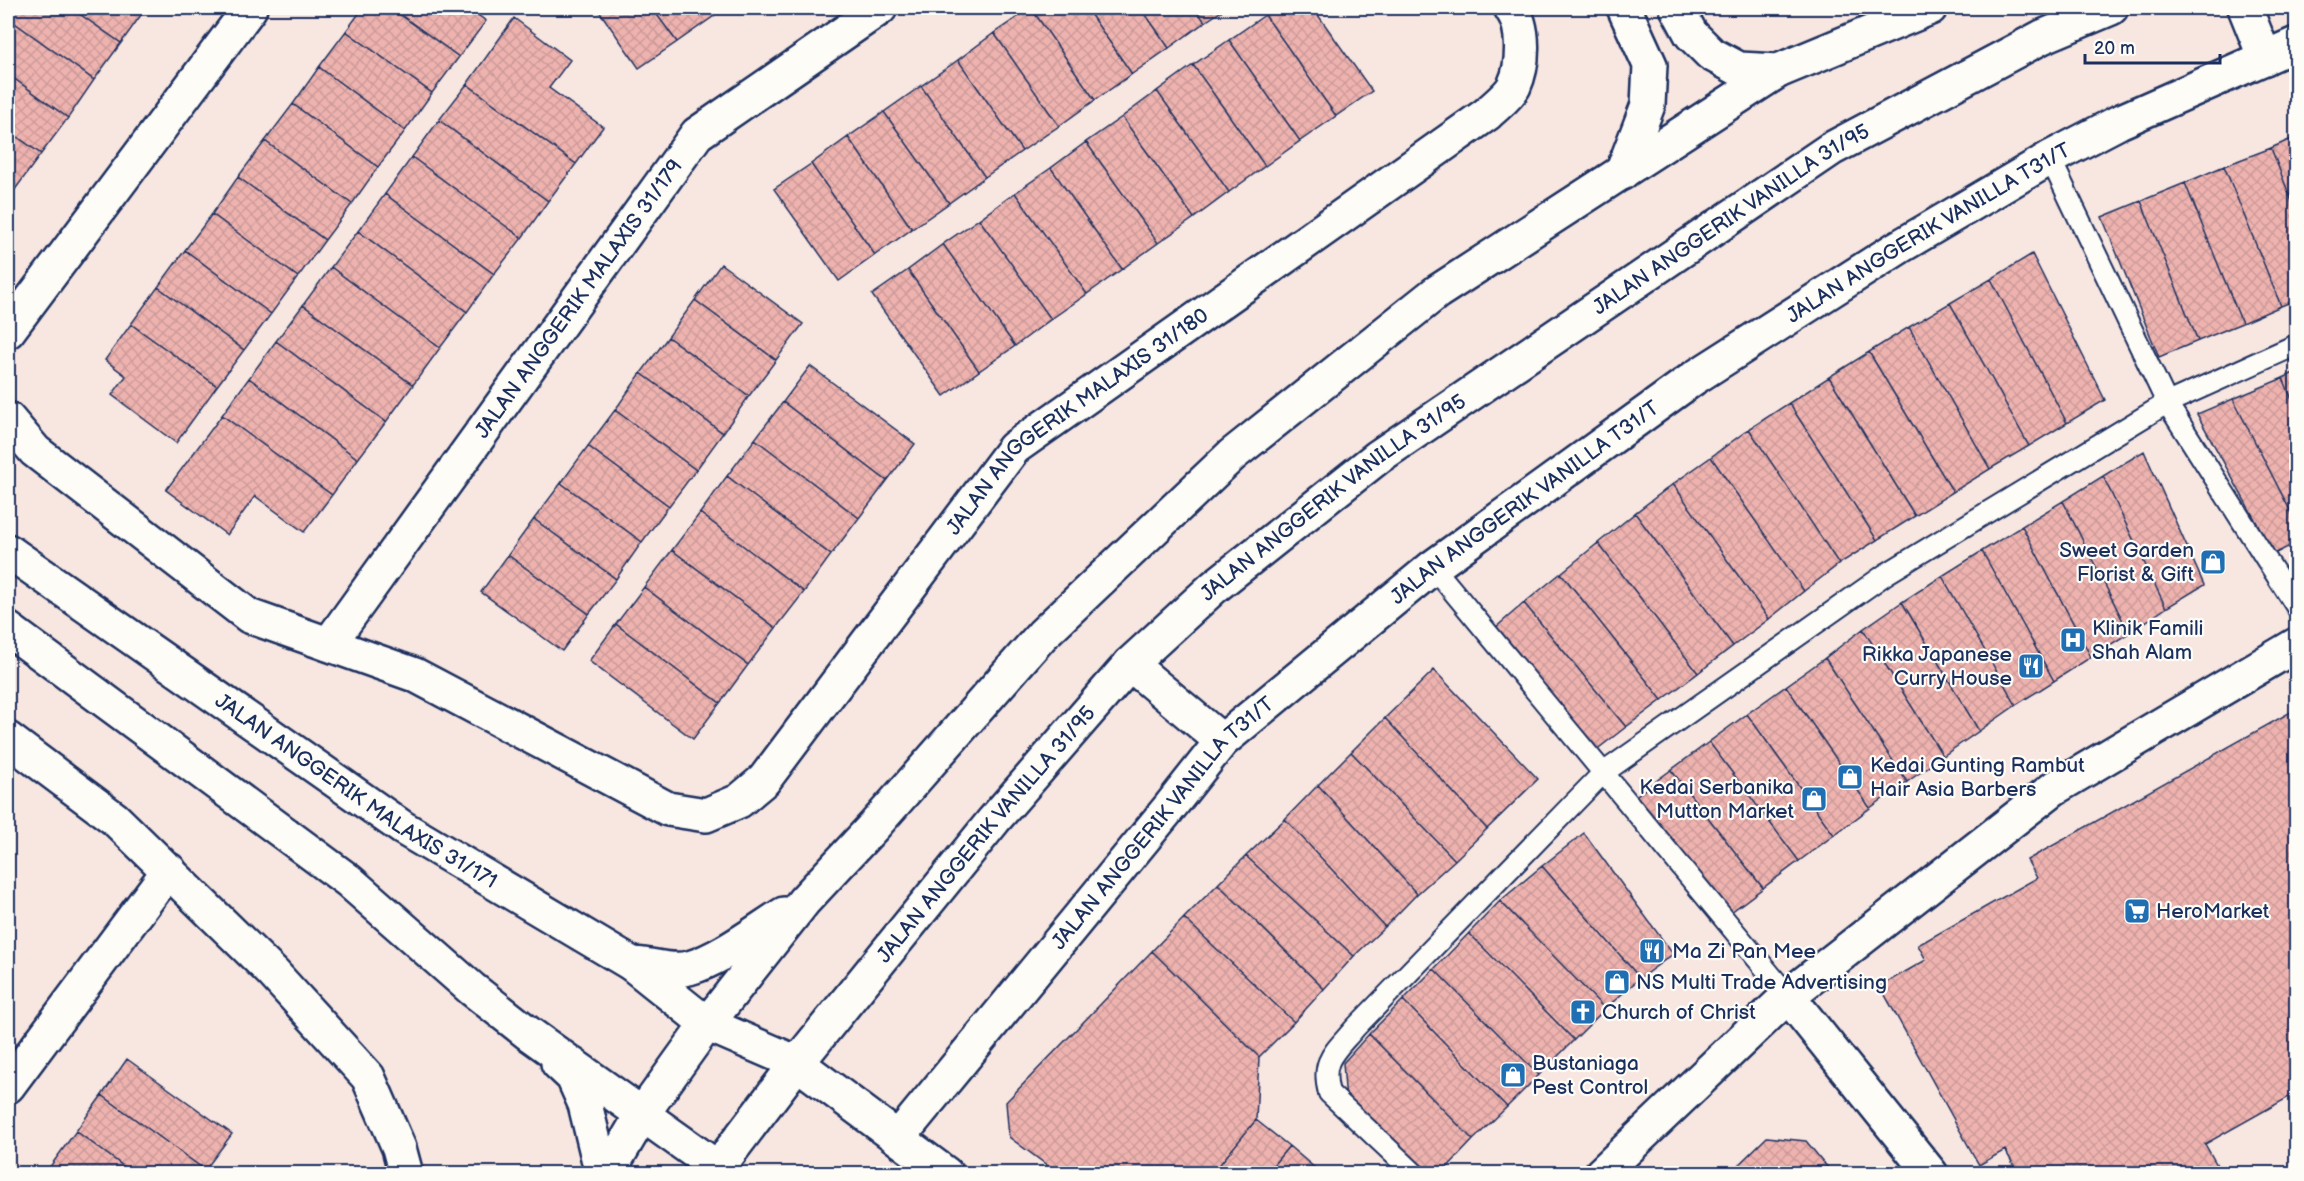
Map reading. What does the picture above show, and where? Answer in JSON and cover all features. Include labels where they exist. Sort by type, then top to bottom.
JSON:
[{"type":"street","points":[[8,331],[250,8]]},
{"type":"street","name":"JALAN ANGGERIK MALAXIS 31/179","points":[[329,644],[697,134],[879,8]]},
{"type":"street","name":"JALAN ANGGERIK MALAXIS 31/180","points":[[8,419],[35,451],[249,616],[415,675],[668,809],[706,815],[740,801],[764,780],[1014,448],[1487,114],[1514,88],[1522,52],[1518,17],[1511,8]]},
{"type":"street","points":[[1622,173],[1648,105],[1650,64],[1624,8]]},
{"type":"street","points":[[1677,8],[1691,34],[1711,54],[1739,69],[1778,71]]},
{"type":"street","points":[[607,1173],[643,1113],[707,1024],[804,901],[874,826],[1043,634],[1232,455],[1437,292],[1778,71],[1930,8]]},
{"type":"street","name":"JALAN ANGGERIK VANILLA 31/95","points":[[719,1171],[797,1063],[994,820],[1130,664],[1214,587],[1378,457],[1831,149],[2042,38],[2111,8]]},
{"type":"street","points":[[2245,8],[2265,58]]},
{"type":"street","name":"JALAN ANGGERIK VANILLA T31/T","points":[[898,1138],[1222,741],[1433,567],[1694,378],[1899,247],[2050,158],[2119,122],[2296,44]]},
{"type":"street","name":"JALAN ANGGERIK MALAXIS 31/171","points":[[8,551],[403,828],[633,964],[707,1024],[797,1063],[946,1173]]},
{"type":"street","points":[[8,629],[349,881],[472,988],[528,1033],[643,1113],[719,1171]]},
{"type":"street","points":[[1600,1173],[1788,996],[2053,789],[2296,645]]},
{"type":"street","points":[[1130,664],[1222,741]]},
{"type":"street","points":[[8,739],[115,819],[170,870],[273,973],[368,1077],[399,1148],[406,1173]]},
{"type":"street","points":[[8,1086],[170,870]]},
{"type":"street","points":[[633,964],[666,969],[688,969],[730,949],[804,901]]},
{"type":"street","points":[[1788,996],[1931,1173]]},
{"type":"street","points":[[528,1033],[573,1077],[585,1104],[602,1173]]},
{"type":"lane","points":[[2050,158],[2167,403],[2296,606]]},
{"type":"lane","points":[[1415,1173],[1329,1093],[1324,1076],[1328,1059],[1355,1028],[1603,773],[1886,574],[2167,403],[2296,345]]},
{"type":"lane","points":[[1433,567],[1788,996]]},
{"type":"building","points":[[8,8],[71,8],[121,43],[94,80],[8,18]]},
{"type":"building","points":[[71,8],[146,8],[121,43]]},
{"type":"building","points":[[363,8],[391,8],[459,57],[432,93],[346,31]]},
{"type":"building","points":[[391,8],[468,8],[486,21],[459,57]]},
{"type":"building","points":[[597,8],[652,8],[677,42],[639,68]]},
{"type":"building","points":[[652,8],[708,8],[714,16],[677,42]]},
{"type":"building","points":[[1031,8],[1086,8],[1132,74],[1095,100]]},
{"type":"building","points":[[1031,8],[1095,100],[1059,126],[994,33]]},
{"type":"building","points":[[1086,8],[1141,8],[1169,48],[1132,74]]},
{"type":"building","points":[[1141,8],[1195,8],[1205,22],[1169,48]]},
{"type":"building","points":[[1195,8],[1226,8],[1205,22]]},
{"type":"building","points":[[1274,8],[1313,8],[1372,91],[1336,116],[1265,15]]},
{"type":"building","points":[[1265,15],[1336,116],[1300,141],[1229,40]]},
{"type":"building","points":[[8,18],[94,80],[68,118],[8,74]]},
{"type":"building","points":[[514,18],[570,60],[549,88],[603,127],[576,164],[467,84]]},
{"type":"building","points":[[346,31],[432,93],[405,131],[319,67]]},
{"type":"building","points":[[994,33],[1059,126],[1022,151],[958,60]]},
{"type":"building","points":[[1229,40],[1300,141],[1265,166],[1193,65]]},
{"type":"building","points":[[958,60],[1022,151],[985,177],[921,86]]},
{"type":"building","points":[[1193,65],[1265,166],[1229,192],[1157,91]]},
{"type":"building","points":[[319,67],[405,131],[378,167],[293,104]]},
{"type":"building","points":[[8,74],[68,118],[41,154],[8,130]]},
{"type":"building","points":[[467,84],[576,164],[548,201],[439,120]]},
{"type":"building","points":[[921,86],[985,177],[949,203],[884,112]]},
{"type":"building","points":[[1157,91],[1229,192],[1194,218],[1122,117]]},
{"type":"building","points":[[293,104],[378,167],[352,204],[265,141]]},
{"type":"building","points":[[884,112],[949,203],[912,229],[848,137]]},
{"type":"building","points":[[1122,117],[1194,218],[1158,243],[1086,142]]},
{"type":"building","points":[[439,120],[548,201],[522,238],[412,157]]},
{"type":"building","points":[[8,130],[41,154],[14,191],[8,186]]},
{"type":"building","points":[[848,137],[912,229],[875,255],[811,164]]},
{"type":"building","points":[[2296,137],[2296,212],[2271,148]]},
{"type":"building","points":[[265,141],[352,204],[325,240],[238,177]]},
{"type":"building","points":[[1086,142],[1158,243],[1122,269],[1051,168]]},
{"type":"building","points":[[2271,148],[2296,212],[2296,300],[2281,306],[2224,166]]},
{"type":"building","points":[[412,157],[522,238],[494,274],[385,194]]},
{"type":"building","points":[[811,164],[875,255],[839,281],[774,189]]},
{"type":"building","points":[[2224,166],[2281,306],[2242,323],[2185,183]]},
{"type":"building","points":[[1051,168],[1122,269],[1087,294],[1015,193]]},
{"type":"building","points":[[238,177],[325,240],[298,277],[212,214]]},
{"type":"building","points":[[2185,183],[2242,323],[2198,341],[2141,201]]},
{"type":"building","points":[[1015,193],[1087,294],[1051,319],[979,219]]},
{"type":"building","points":[[385,194],[494,274],[467,312],[358,231]]},
{"type":"building","points":[[2141,201],[2198,341],[2159,357],[2102,217]]},
{"type":"building","points":[[212,214],[298,277],[271,314],[185,250]]},
{"type":"building","points":[[979,219],[1051,319],[1015,346],[943,244]]},
{"type":"building","points":[[358,231],[467,312],[440,348],[331,267]]},
{"type":"building","points":[[943,244],[1015,346],[979,371],[908,270]]},
{"type":"building","points":[[185,250],[271,314],[244,350],[158,287]]},
{"type":"building","points":[[2032,254],[2105,400],[2067,423],[1991,279]]},
{"type":"building","points":[[721,264],[803,324],[776,360],[695,300]]},
{"type":"building","points":[[331,267],[440,348],[413,385],[303,305]]},
{"type":"building","points":[[908,270],[979,371],[944,396],[872,295]]},
{"type":"building","points":[[1991,279],[2067,423],[2029,446],[1950,303]]},
{"type":"building","points":[[158,287],[244,350],[217,386],[131,324]]},
{"type":"building","points":[[695,300],[776,360],[749,396],[668,337]]},
{"type":"building","points":[[1950,303],[2029,446],[1990,469],[1909,327]]},
{"type":"building","points":[[303,305],[413,385],[386,422],[276,341]]},
{"type":"building","points":[[131,324],[217,386],[176,443],[112,395],[126,376],[105,360]]},
{"type":"building","points":[[1909,327],[1990,469],[1953,492],[1869,352]]},
{"type":"building","points":[[668,337],[749,396],[723,433],[641,373]]},
{"type":"building","points":[[276,341],[386,422],[358,459],[249,378]]},
{"type":"building","points":[[1869,352],[1953,492],[1915,516],[1829,377]]},
{"type":"building","points":[[810,366],[915,444],[887,481],[783,402]]},
{"type":"building","points":[[2296,372],[2296,409],[2283,378]]},
{"type":"building","points":[[641,373],[723,433],[696,470],[615,410]]},
{"type":"building","points":[[1829,377],[1915,516],[1877,540],[1789,403]]},
{"type":"building","points":[[249,378],[358,459],[332,495],[222,415]]},
{"type":"building","points":[[2283,378],[2296,409],[2296,522],[2233,399]]},
{"type":"building","points":[[2233,399],[2296,522],[2296,543],[2274,554],[2197,414]]},
{"type":"building","points":[[783,402],[887,481],[859,518],[755,439]]},
{"type":"building","points":[[1789,403],[1877,540],[1839,564],[1749,429]]},
{"type":"building","points":[[615,410],[696,470],[669,506],[588,446]]},
{"type":"building","points":[[222,415],[332,495],[304,532],[255,496],[227,535],[166,490]]},
{"type":"building","points":[[1749,429],[1839,564],[1804,591],[1711,457]]},
{"type":"building","points":[[755,439],[859,518],[831,555],[727,476]]},
{"type":"building","points":[[588,446],[669,506],[642,542],[561,483]]},
{"type":"building","points":[[2144,451],[2204,585],[2166,608],[2103,476]]},
{"type":"building","points":[[1711,457],[1804,591],[1769,619],[1673,484]]},
{"type":"building","points":[[727,476],[831,555],[804,592],[700,513]]},
{"type":"building","points":[[2103,476],[2166,608],[2129,633],[2063,501]]},
{"type":"building","points":[[561,483],[642,542],[616,579],[534,519]]},
{"type":"building","points":[[1673,484],[1769,619],[1733,646],[1635,513]]},
{"type":"building","points":[[2063,501],[2129,633],[2091,657],[2022,526]]},
{"type":"building","points":[[700,513],[804,592],[776,628],[672,550]]},
{"type":"building","points":[[1635,513],[1733,646],[1698,673],[1598,543]]},
{"type":"building","points":[[534,519],[616,579],[589,614],[508,555]]},
{"type":"building","points":[[2022,526],[2091,657],[2054,681],[1982,551]]},
{"type":"building","points":[[1598,543],[1698,673],[1662,700],[1561,573]]},
{"type":"building","points":[[672,550],[776,628],[748,665],[644,587]]},
{"type":"building","points":[[1982,551],[2054,681],[2016,705],[1942,576]]},
{"type":"building","points":[[508,555],[589,614],[562,651],[481,592]]},
{"type":"building","points":[[1561,573],[1662,700],[1626,727],[1524,603]]},
{"type":"building","points":[[1942,576],[2016,705],[1979,731],[1902,602]]},
{"type":"building","points":[[644,587],[748,665],[720,703],[616,624]]},
{"type":"building","points":[[1902,602],[1979,731],[1943,756],[1863,629]]},
{"type":"building","points":[[1524,603],[1626,727],[1591,754],[1488,634]]},
{"type":"building","points":[[616,624],[720,703],[693,739],[589,661]]},
{"type":"building","points":[[1863,629],[1943,756],[1907,782],[1825,658]]},
{"type":"building","points":[[1825,658],[1907,782],[1870,808],[1786,686]]},
{"type":"building","points":[[1434,670],[1538,779],[1487,829],[1385,718]]},
{"type":"building","points":[[1786,686],[1870,808],[1834,835],[1747,714]]},
{"type":"building","name":"HeroMarket","points":[[2296,709],[2296,1093],[2205,1144],[2218,1167],[2207,1174],[2019,1174],[2005,1150],[1979,1165],[1880,986],[1926,960],[1918,945],[2037,878],[2027,860]]},
{"type":"building","points":[[1747,714],[1834,835],[1799,861],[1709,742]]},
{"type":"building","points":[[1385,718],[1487,829],[1455,860],[1351,752]]},
{"type":"building","points":[[1709,742],[1799,861],[1763,888],[1671,770]]},
{"type":"building","points":[[1351,752],[1455,860],[1417,894],[1318,785]]},
{"type":"building","points":[[1671,770],[1763,888],[1727,915],[1633,798]]},
{"type":"building","points":[[1318,785],[1417,894],[1385,927],[1285,819]]},
{"type":"building","points":[[1285,819],[1385,927],[1354,956],[1246,856]]},
{"type":"building","points":[[1584,833],[1673,954],[1640,978],[1542,866]]},
{"type":"building","points":[[1246,856],[1354,956],[1324,989],[1218,884]]},
{"type":"building","points":[[1542,866],[1640,978],[1605,1009],[1500,901]]},
{"type":"building","points":[[1218,884],[1324,989],[1294,1022],[1184,918]]},
{"type":"building","points":[[1500,901],[1605,1009],[1574,1040],[1469,933]]},
{"type":"building","points":[[1184,918],[1294,1022],[1259,1057],[1152,951]]},
{"type":"building","points":[[1469,933],[1574,1040],[1539,1075],[1434,969]]},
{"type":"building","points":[[1152,951],[1259,1057],[1256,1120],[1212,1174],[1059,1174],[1009,1137],[1006,1102]]},
{"type":"building","points":[[1434,969],[1539,1075],[1507,1107],[1403,1000]]},
{"type":"building","points":[[1403,1000],[1507,1107],[1473,1140],[1369,1034]]},
{"type":"building","points":[[1369,1034],[1473,1140],[1441,1174],[1429,1174],[1346,1101],[1343,1063]]},
{"type":"building","points":[[127,1059],[232,1134],[205,1170],[102,1095]]},
{"type":"building","points":[[102,1095],[205,1170],[203,1174],[134,1174],[76,1131]]},
{"type":"building","points":[[1256,1120],[1289,1146],[1266,1174],[1212,1174]]},
{"type":"building","points":[[76,1131],[134,1174],[57,1174],[49,1168]]},
{"type":"building","points":[[1767,1137],[1806,1141],[1833,1174],[1729,1174]]},
{"type":"building","points":[[1289,1146],[1322,1174],[1266,1174]]},
{"type":"place","name":"Sweet Garden Florist & Gift","points":[[2213,562]]},
{"type":"place","name":"Klinik Famili Shah Alam","points":[[2073,640]]},
{"type":"place","name":"Rikka Japanese Curry House","points":[[2031,666]]},
{"type":"place","name":"Kedai Gunting Rambut Hair Asia Barbers","points":[[1850,777]]},
{"type":"place","name":"Kedai Serbanika Mutton Market","points":[[1814,799]]},
{"type":"place","name":"HeroMarket","points":[[2137,911]]},
{"type":"place","name":"Ma Zi Pan Mee","points":[[1652,951]]},
{"type":"place","name":"NS Multi Trade Advertising","points":[[1617,982]]},
{"type":"place","name":"Church of Christ","points":[[1583,1012]]},
{"type":"place","name":"Bustaniaga Pest Control","points":[[1513,1075]]}]
